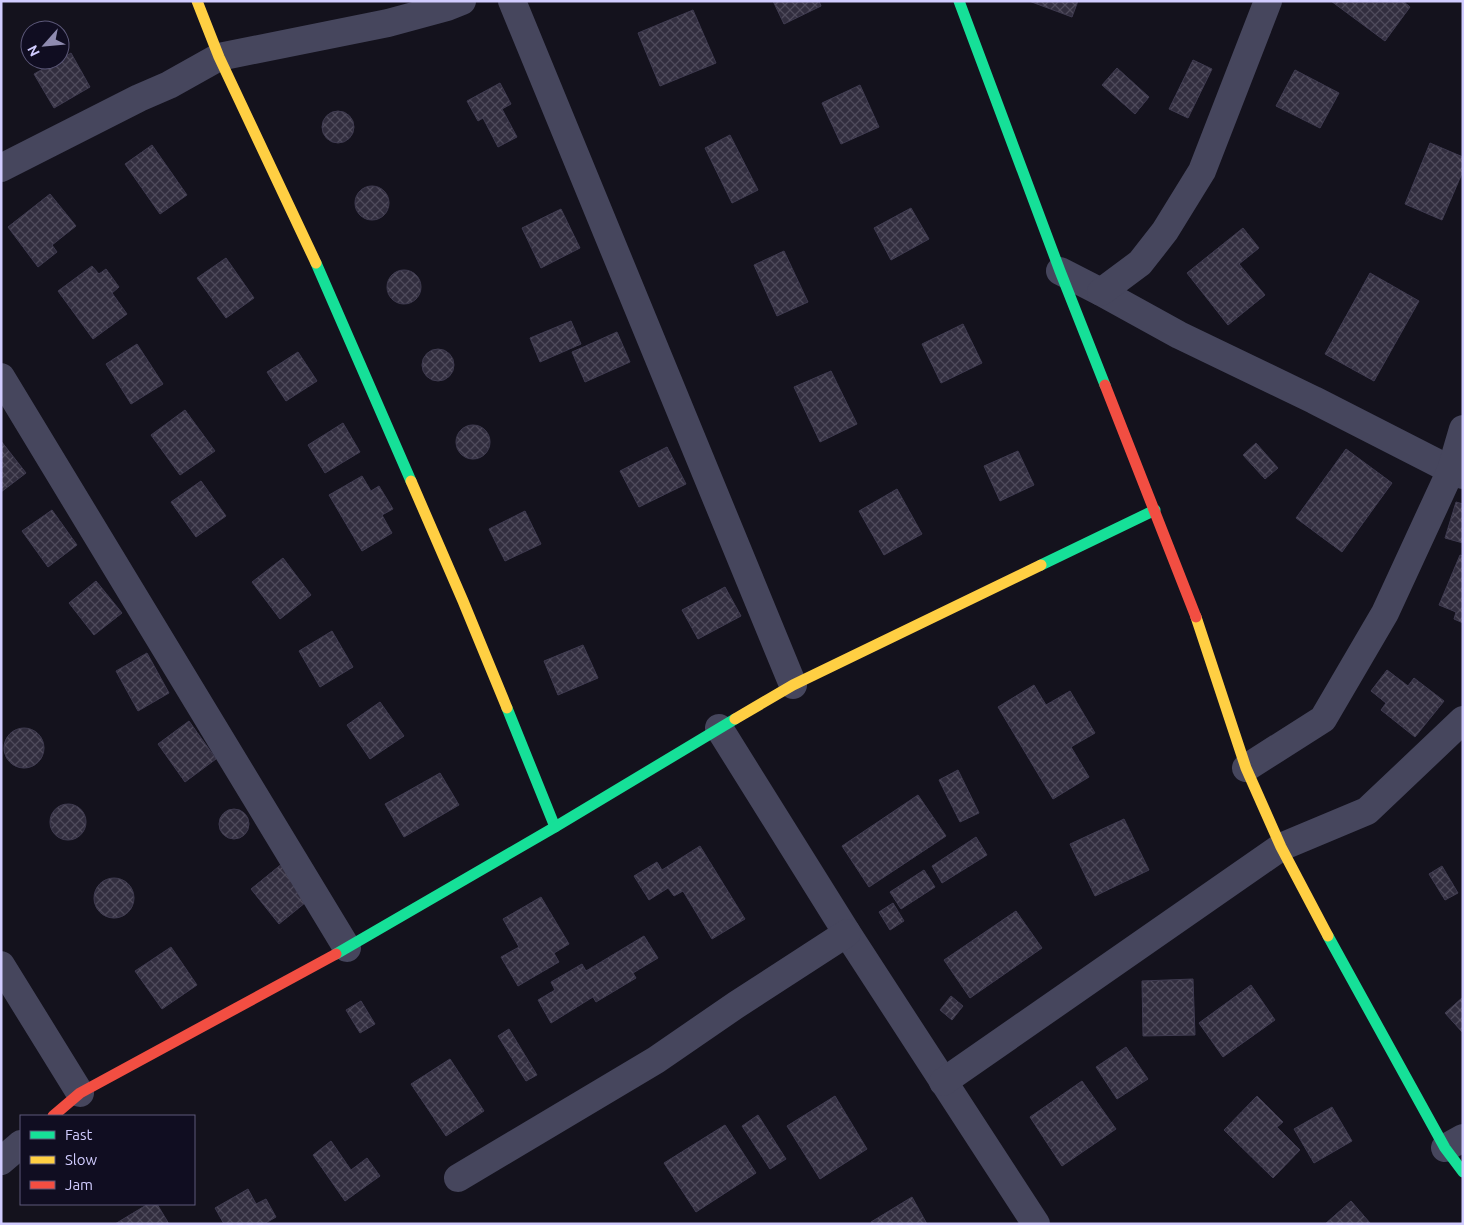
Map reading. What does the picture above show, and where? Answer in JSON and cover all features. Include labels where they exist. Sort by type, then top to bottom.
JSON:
[{"type":"street","points":[[197,1],[219,56],[345,328],[463,601],[555,828]]},
{"type":"street","points":[[1,168],[139,98],[169,85],[219,56],[388,23],[462,1]]},
{"type":"street","points":[[512,1],[793,685]]},
{"type":"street","points":[[959,1],[1060,271],[1195,614],[1246,768],[1281,847],[1336,952],[1454,1143],[1463,1172]]},
{"type":"street","points":[[1101,292],[1140,263],[1165,232],[1202,171],[1268,1]]},
{"type":"street","points":[[1060,271],[1180,335],[1314,400],[1457,473]]},
{"type":"street","points":[[1,377],[347,948]]},
{"type":"street","points":[[1246,768],[1323,718],[1385,613],[1457,473],[1463,429]]},
{"type":"street","points":[[54,1115],[80,1093],[347,948],[555,828],[793,685],[1155,510]]},
{"type":"street","points":[[943,1082],[1281,847],[1367,811],[1463,720]]},
{"type":"street","points":[[719,728],[847,934],[1036,1224]]},
{"type":"street","points":[[458,1178],[656,1060],[736,1005],[847,934]]},
{"type":"street","points":[[1,965],[80,1093]]},
{"type":"street","points":[[1,1161],[20,1145]]},
{"type":"building","points":[[773,1],[819,1],[821,6],[784,24]]},
{"type":"building","points":[[1029,1],[1078,1],[1072,17]]},
{"type":"building","points":[[1331,1],[1403,1],[1410,7],[1385,41]]},
{"type":"building","points":[[693,10],[716,63],[660,86],[638,33]]},
{"type":"building","points":[[70,54],[90,87],[54,108],[34,74],[41,70],[70,70]]},
{"type":"building","points":[[1193,60],[1212,69],[1188,118],[1169,109]]},
{"type":"building","points":[[1117,68],[1149,97],[1135,114],[1102,85]]},
{"type":"building","points":[[1295,70],[1339,93],[1320,128],[1276,106]]},
{"type":"building","points":[[500,83],[511,104],[502,109],[517,137],[498,147],[483,118],[478,121],[467,101]]},
{"type":"building","points":[[860,85],[879,127],[841,144],[822,103]]},
{"type":"building","points":[[338,111],[344,112],[349,116],[353,121],[353,133],[349,138],[344,142],[338,143],[332,142],[327,138],[323,133],[322,127],[323,121],[327,116],[332,112]]},
{"type":"building","points":[[730,135],[758,190],[732,203],[705,148]]},
{"type":"building","points":[[1430,143],[1463,157],[1463,171],[1442,220],[1405,204]]},
{"type":"building","points":[[152,145],[187,195],[160,214],[125,164]]},
{"type":"building","points":[[372,186],[379,187],[384,191],[388,196],[388,210],[384,215],[379,219],[372,220],[365,219],[360,215],[356,210],[355,203],[356,196],[360,191],[365,187]]},
{"type":"building","points":[[50,194],[76,226],[52,245],[57,252],[38,267],[8,227]]},
{"type":"building","points":[[911,208],[929,239],[891,260],[874,228]]},
{"type":"building","points":[[561,209],[580,248],[541,268],[522,228]]},
{"type":"building","points":[[1243,228],[1259,248],[1239,264],[1265,295],[1228,325],[1187,273]]},
{"type":"building","points":[[784,251],[808,302],[777,316],[754,265]]},
{"type":"building","points":[[226,258],[254,298],[226,318],[197,278]]},
{"type":"building","points":[[92,266],[99,274],[106,269],[119,287],[112,293],[127,314],[93,339],[58,291]]},
{"type":"building","points":[[404,270],[416,275],[421,287],[416,299],[404,304],[392,299],[387,287],[392,275]]},
{"type":"building","points":[[1370,273],[1419,301],[1374,381],[1325,354]]},
{"type":"building","points":[[571,321],[581,344],[540,362],[530,338]]},
{"type":"building","points":[[963,324],[982,363],[941,383],[922,344]]},
{"type":"building","points":[[617,332],[630,362],[585,382],[572,352]]},
{"type":"building","points":[[137,344],[163,384],[131,404],[106,364]]},
{"type":"building","points":[[438,349],[449,354],[454,365],[449,376],[438,381],[427,376],[422,365],[427,354]]},
{"type":"building","points":[[298,352],[317,381],[286,401],[267,372]]},
{"type":"building","points":[[831,371],[857,424],[820,442],[794,387]]},
{"type":"building","points":[[185,410],[215,451],[180,475],[151,435]]},
{"type":"building","points":[[343,423],[360,452],[325,473],[308,445]]},
{"type":"building","points":[[473,425],[485,430],[490,442],[485,454],[473,459],[461,454],[456,442],[461,430]]},
{"type":"building","points":[[1,441],[26,473],[1,492]]},
{"type":"building","points":[[1256,443],[1278,468],[1265,479],[1243,455]]},
{"type":"building","points":[[667,447],[686,484],[639,507],[620,471]]},
{"type":"building","points":[[1346,449],[1392,483],[1342,552],[1296,518]]},
{"type":"building","points":[[1018,451],[1034,485],[1000,501],[984,466]]},
{"type":"building","points":[[362,476],[371,491],[379,486],[393,509],[382,515],[392,533],[362,551],[329,495]]},
{"type":"building","points":[[201,481],[226,516],[196,537],[171,502]]},
{"type":"building","points":[[897,489],[922,534],[884,555],[859,511]]},
{"type":"building","points":[[1456,502],[1463,504],[1463,543],[1445,538]]},
{"type":"building","points":[[52,510],[77,545],[48,567],[22,531]]},
{"type":"building","points":[[525,511],[541,544],[505,561],[489,529]]},
{"type":"building","points":[[1460,555],[1463,556],[1463,623],[1454,619],[1456,612],[1439,605]]},
{"type":"building","points":[[283,558],[311,595],[280,619],[252,582]]},
{"type":"building","points":[[96,581],[122,613],[94,635],[69,603]]},
{"type":"building","points":[[725,587],[741,616],[698,639],[682,610]]},
{"type":"building","points":[[332,631],[353,667],[320,687],[299,651]]},
{"type":"building","points":[[583,645],[598,678],[558,695],[544,661]]},
{"type":"building","points":[[147,653],[169,693],[138,711],[116,671]]},
{"type":"building","points":[[1387,670],[1408,686],[1414,678],[1444,701],[1415,737],[1381,710],[1386,703],[1371,691]]},
{"type":"building","points":[[1034,685],[1046,705],[1070,691],[1095,733],[1071,747],[1089,777],[1053,799],[998,707]]},
{"type":"building","points":[[380,702],[404,736],[370,759],[347,725]]},
{"type":"building","points":[[189,721],[216,759],[185,782],[158,744]]},
{"type":"building","points":[[20,728],[28,728],[35,731],[41,737],[44,748],[41,759],[35,765],[28,768],[20,768],[13,765],[7,759],[4,752],[4,744],[7,737],[13,731]]},
{"type":"building","points":[[958,770],[979,813],[960,822],[939,780]]},
{"type":"building","points":[[440,773],[459,805],[404,837],[385,804]]},
{"type":"building","points":[[918,795],[946,836],[869,887],[842,846]]},
{"type":"building","points":[[68,804],[75,805],[81,809],[85,815],[85,829],[81,835],[75,839],[68,840],[61,839],[55,835],[51,829],[50,822],[51,815],[55,809],[61,805]]},
{"type":"building","points":[[234,809],[245,813],[249,824],[245,835],[234,839],[223,835],[219,824],[223,813]]},
{"type":"building","points":[[1124,819],[1149,870],[1095,896],[1070,844]]},
{"type":"building","points":[[976,837],[987,855],[942,883],[932,866]]},
{"type":"building","points":[[700,846],[745,919],[712,939],[683,891],[674,896],[668,888],[649,900],[634,876],[657,862],[662,870]]},
{"type":"building","points":[[283,863],[311,898],[279,924],[251,889]]},
{"type":"building","points":[[1442,866],[1458,893],[1445,900],[1429,874]]},
{"type":"building","points":[[924,870],[935,887],[901,909],[890,892]]},
{"type":"building","points":[[118,878],[125,881],[131,887],[134,898],[133,906],[125,915],[118,918],[110,918],[103,915],[95,906],[94,894],[97,887],[106,879]]},
{"type":"building","points":[[541,897],[569,944],[554,953],[559,962],[518,986],[501,957],[519,947],[503,919]]},
{"type":"building","points":[[893,903],[904,921],[890,930],[879,912]]},
{"type":"building","points":[[1016,911],[1042,948],[970,998],[944,960]]},
{"type":"building","points":[[644,936],[658,958],[633,973],[636,978],[596,1002],[593,997],[551,1023],[538,1000],[555,990],[551,982],[582,964],[586,971]]},
{"type":"building","points":[[171,947],[197,985],[162,1009],[135,971]]},
{"type":"building","points":[[1193,979],[1195,1035],[1143,1036],[1142,981]]},
{"type":"building","points":[[1251,985],[1275,1020],[1223,1057],[1199,1023]]},
{"type":"building","points":[[951,996],[963,1006],[952,1020],[940,1010]]},
{"type":"building","points":[[1463,997],[1463,1033],[1445,1013]]},
{"type":"building","points":[[361,1001],[375,1024],[360,1033],[346,1010]]},
{"type":"building","points":[[509,1029],[537,1075],[526,1081],[498,1036]]},
{"type":"building","points":[[1126,1047],[1148,1079],[1117,1099],[1096,1067]]},
{"type":"building","points":[[450,1059],[484,1111],[446,1136],[411,1084]]},
{"type":"building","points":[[1082,1081],[1116,1129],[1062,1166],[1030,1117]]},
{"type":"building","points":[[835,1096],[867,1149],[820,1179],[787,1126]]},
{"type":"building","points":[[1257,1096],[1283,1122],[1277,1127],[1300,1150],[1273,1178],[1224,1130]]},
{"type":"building","points":[[1332,1107],[1352,1141],[1314,1163],[1294,1129]]},
{"type":"building","points":[[758,1115],[786,1159],[770,1169],[742,1126]]},
{"type":"building","points":[[725,1125],[756,1173],[696,1212],[664,1163]]},
{"type":"building","points":[[331,1141],[351,1170],[367,1158],[380,1176],[345,1201],[313,1155]]},
{"type":"building","points":[[248,1189],[256,1204],[266,1199],[276,1217],[264,1224],[224,1224],[215,1208]]},
{"type":"building","points":[[912,1197],[927,1224],[872,1224],[871,1222]]},
{"type":"building","points":[[1351,1201],[1369,1224],[1325,1224]]},
{"type":"building","points":[[146,1205],[158,1205],[169,1224],[115,1224]]},
{"type":"traffic: fast","points":[[959,1],[1060,271],[1105,385]]},
{"type":"traffic: fast","points":[[316,263],[411,481]]},
{"type":"traffic: fast","points":[[1041,565],[1155,510]]},
{"type":"traffic: fast","points":[[507,708],[555,827]]},
{"type":"traffic: fast","points":[[336,954],[555,827],[735,719]]},
{"type":"traffic: fast","points":[[1328,936],[1445,1148],[1463,1172]]},
{"type":"traffic: slow","points":[[197,1],[219,57],[316,263]]},
{"type":"traffic: slow","points":[[411,481],[507,708]]},
{"type":"traffic: slow","points":[[735,719],[793,685],[1041,565]]},
{"type":"traffic: slow","points":[[1196,617],[1246,768],[1281,847],[1328,936]]},
{"type":"traffic: jam","points":[[1105,385],[1196,617]]},
{"type":"traffic: jam","points":[[54,1115],[80,1093],[336,954]]}]
